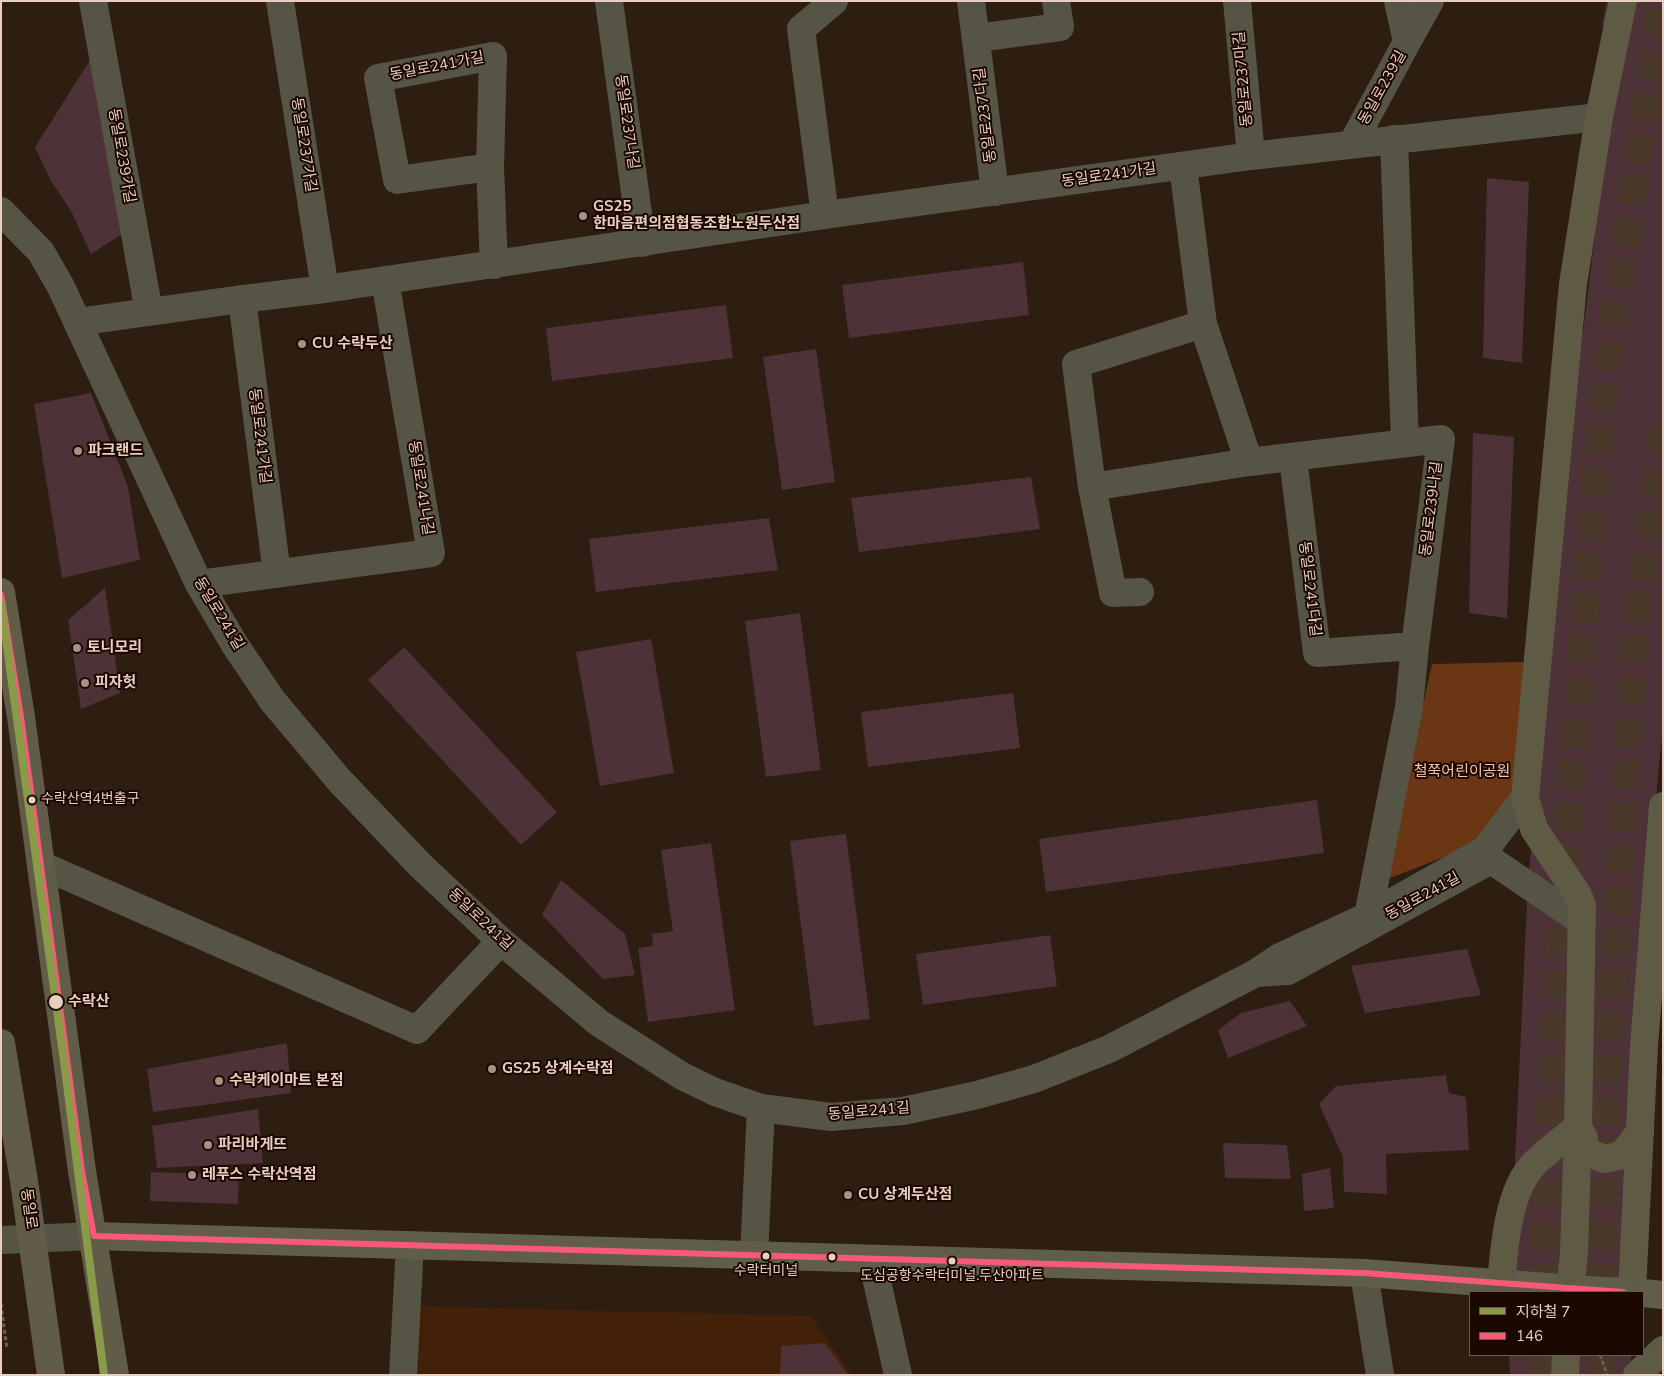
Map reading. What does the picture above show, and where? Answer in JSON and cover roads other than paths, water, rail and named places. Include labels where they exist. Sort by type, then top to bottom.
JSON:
[{"type":"highway","points":[[1575,1291],[1574,1254],[1582,906],[1578,895],[1534,829],[1525,797],[1573,284],[1599,117],[1622,1]]},
{"type":"highway","points":[[1632,1291],[1644,1046],[1663,806]]},
{"type":"highway","points":[[1578,1127],[1592,1154],[1604,1159],[1622,1155],[1640,1132]]},
{"type":"highway","points":[[1501,1284],[1504,1246],[1517,1189],[1533,1165],[1578,1127]]},
{"type":"highway","points":[[1637,1375],[1663,1350]]},
{"type":"highway","points":[[1565,1375],[1566,1356]]},
{"type":"main road","points":[[1,592],[21,716],[82,1171],[115,1375]]},
{"type":"main road","name":"동일로","points":[[1,1043],[32,1238],[51,1375]]},
{"type":"main road","points":[[94,1236],[1364,1273],[1575,1291]]},
{"type":"main road","points":[[1644,1294],[1663,1295]]},
{"type":"street","name":"동일로239가길","points":[[93,1],[149,312]]},
{"type":"street","name":"동일로237가길","points":[[280,1],[325,289]]},
{"type":"street","name":"동일로237나길","points":[[609,1],[642,243]]},
{"type":"street","points":[[825,215],[801,29],[834,1]]},
{"type":"street","name":"동일로237다길","points":[[971,1],[995,192]]},
{"type":"street","points":[[976,38],[1060,27],[1056,1]]},
{"type":"street","name":"동일로237마길","points":[[1237,1],[1251,156]]},
{"type":"street","name":"동일로239길","points":[[1352,144],[1407,42],[1398,1]]},
{"type":"street","points":[[1407,42],[1430,1]]},
{"type":"street","name":"동일로241가길","points":[[490,167],[397,180],[378,78],[493,56],[490,167],[494,265]]},
{"type":"street","name":"동일로241가길","points":[[77,322],[325,289],[825,215],[1251,156],[1599,117]]},
{"type":"street","points":[[1092,487],[1249,462],[1405,443],[1394,139]]},
{"type":"street","points":[[1183,166],[1203,324],[1249,462]]},
{"type":"street","name":"동일로241길","points":[[1,211],[41,252],[61,287],[199,584],[235,645],[272,700],[339,780],[420,865],[500,941],[599,1023],[682,1076],[715,1092],[761,1108],[831,1117],[903,1111],[977,1095],[1034,1078],[1109,1049],[1256,974],[1280,956],[1368,916],[1485,850],[1525,797]]},
{"type":"street","name":"동일로241나길","points":[[199,584],[431,553],[385,280]]},
{"type":"street","name":"동일로241가길","points":[[242,299],[277,574]]},
{"type":"street","points":[[1140,592],[1113,592],[1092,487],[1076,364],[1203,324]]},
{"type":"street","name":"동일로239나길","points":[[1368,916],[1409,707],[1441,439],[1405,443]]},
{"type":"street","name":"동일로241다길","points":[[1293,458],[1317,654],[1415,646]]},
{"type":"street","name":"동일로241길","points":[[1256,974],[1288,970],[1491,860],[1581,921]]},
{"type":"street","points":[[41,865],[417,1030],[500,941]]},
{"type":"street","points":[[754,1255],[761,1108]]},
{"type":"street","points":[[1,1240],[94,1236]]},
{"type":"street","points":[[403,1375],[410,1245]]},
{"type":"street","points":[[872,1259],[898,1375]]},
{"type":"street","points":[[1364,1273],[1380,1375]]},
{"type":"tunnel","points":[[1544,1291],[1549,1132],[1562,911],[1597,459],[1610,344],[1662,1]]},
{"type":"tunnel","points":[[1602,1291],[1605,1114],[1626,772],[1637,618],[1663,424]]},
{"type":"tunnel","points":[[1543,1375],[1544,1356]]},
{"type":"tunnel","points":[[1602,1356],[1602,1375]]},
{"type":"metro line","name":"7","points":[[1,603],[65,1069],[104,1375]]},
{"type":"place","name":"GS25 한마음편의점협동조합노원두산점","points":[[583,216]]},
{"type":"place","name":"CU 수락두산","points":[[302,344]]},
{"type":"place","name":"파크랜드","points":[[78,451]]},
{"type":"place","name":"토니모리","points":[[77,648]]},
{"type":"place","name":"피자헛","points":[[85,683]]},
{"type":"place","name":"수락산역4번출구","points":[[32,800]]},
{"type":"place","name":"수락산","points":[[56,1002]]},
{"type":"place","name":"GS25 상계수락점","points":[[492,1069]]},
{"type":"place","name":"수락케이마트 본점","points":[[219,1081]]},
{"type":"place","name":"파리바게뜨","points":[[208,1145]]},
{"type":"place","name":"레푸스 수락산역점","points":[[192,1175]]},
{"type":"place","name":"CU 상계두산점","points":[[848,1195]]},
{"type":"place","name":"수락터미널","points":[[766,1256]]},
{"type":"place","name":"도심공항수락터미널.두산아파트","points":[[952,1261]]},
{"type":"park label","name":"철쭉어린이공원","points":[[1462,772]]}]
